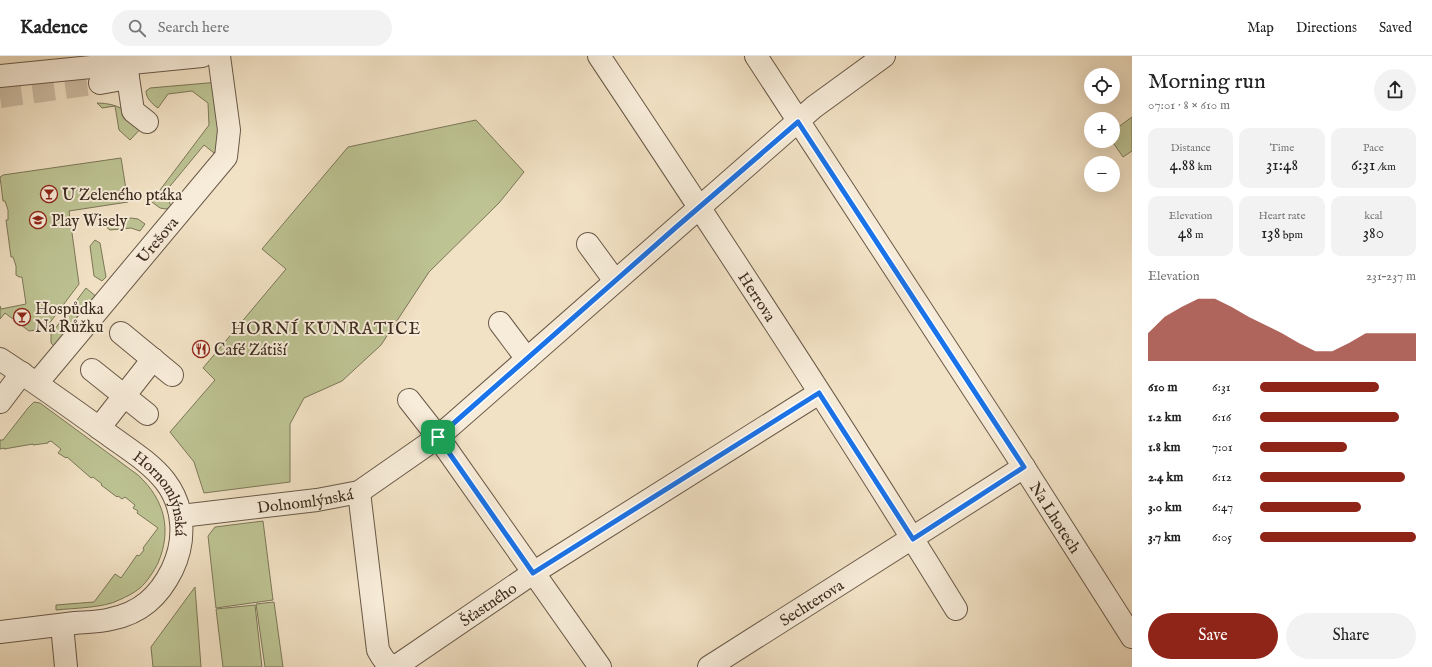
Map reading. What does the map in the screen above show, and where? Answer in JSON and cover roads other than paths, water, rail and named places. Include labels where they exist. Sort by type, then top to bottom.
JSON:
[{"type":"street","points":[[0,76],[127,71],[202,56]]},
{"type":"street","name":"Urešova","points":[[0,402],[30,378],[226,157],[229,130],[219,56]]},
{"type":"street","name":"Herrova","points":[[599,56],[700,207],[913,539]]},
{"type":"street","name":"Na Lhotech","points":[[756,56],[1024,467],[1132,637]]},
{"type":"street","name":"Dolnomlýnská","points":[[181,516],[317,500],[359,492],[438,437],[814,107],[884,56]]},
{"type":"street","points":[[100,83],[127,71]]},
{"type":"street","points":[[127,71],[133,111],[146,122]]},
{"type":"street","points":[[588,244],[615,281]]},
{"type":"street","points":[[500,323],[527,359]]},
{"type":"street","points":[[121,333],[172,375]]},
{"type":"street","name":"Hornomlýnská","points":[[0,359],[30,378],[149,465],[165,482],[173,496],[181,516],[182,540],[177,559],[159,592],[146,604],[111,619],[0,632]]},
{"type":"street","points":[[99,428],[153,359]]},
{"type":"street","points":[[92,370],[147,414]]},
{"type":"street","name":"Šťastného","points":[[359,492],[378,650],[388,664],[392,666],[398,665],[533,573],[819,393]]},
{"type":"street","points":[[409,400],[438,437],[600,667]]},
{"type":"street","name":"Sechterova","points":[[709,667],[913,539],[1024,467]]},
{"type":"street","points":[[913,539],[956,609]]},
{"type":"street","points":[[62,625],[66,667]]},
{"type":"tunnel","points":[[0,97],[100,83]]},
{"type":"place","name":"U Zeleného ptáka","points":[[49,194]]},
{"type":"place","name":"Play Wisely","points":[[38,220]]},
{"type":"place","name":"Hospůdka Na Růžku","points":[[22,317]]},
{"type":"place","name":"Café Zátiší","points":[[201,349]]},
{"type":"district","name":"HORNÍ KUNRATICE","points":[[326,328]]}]
